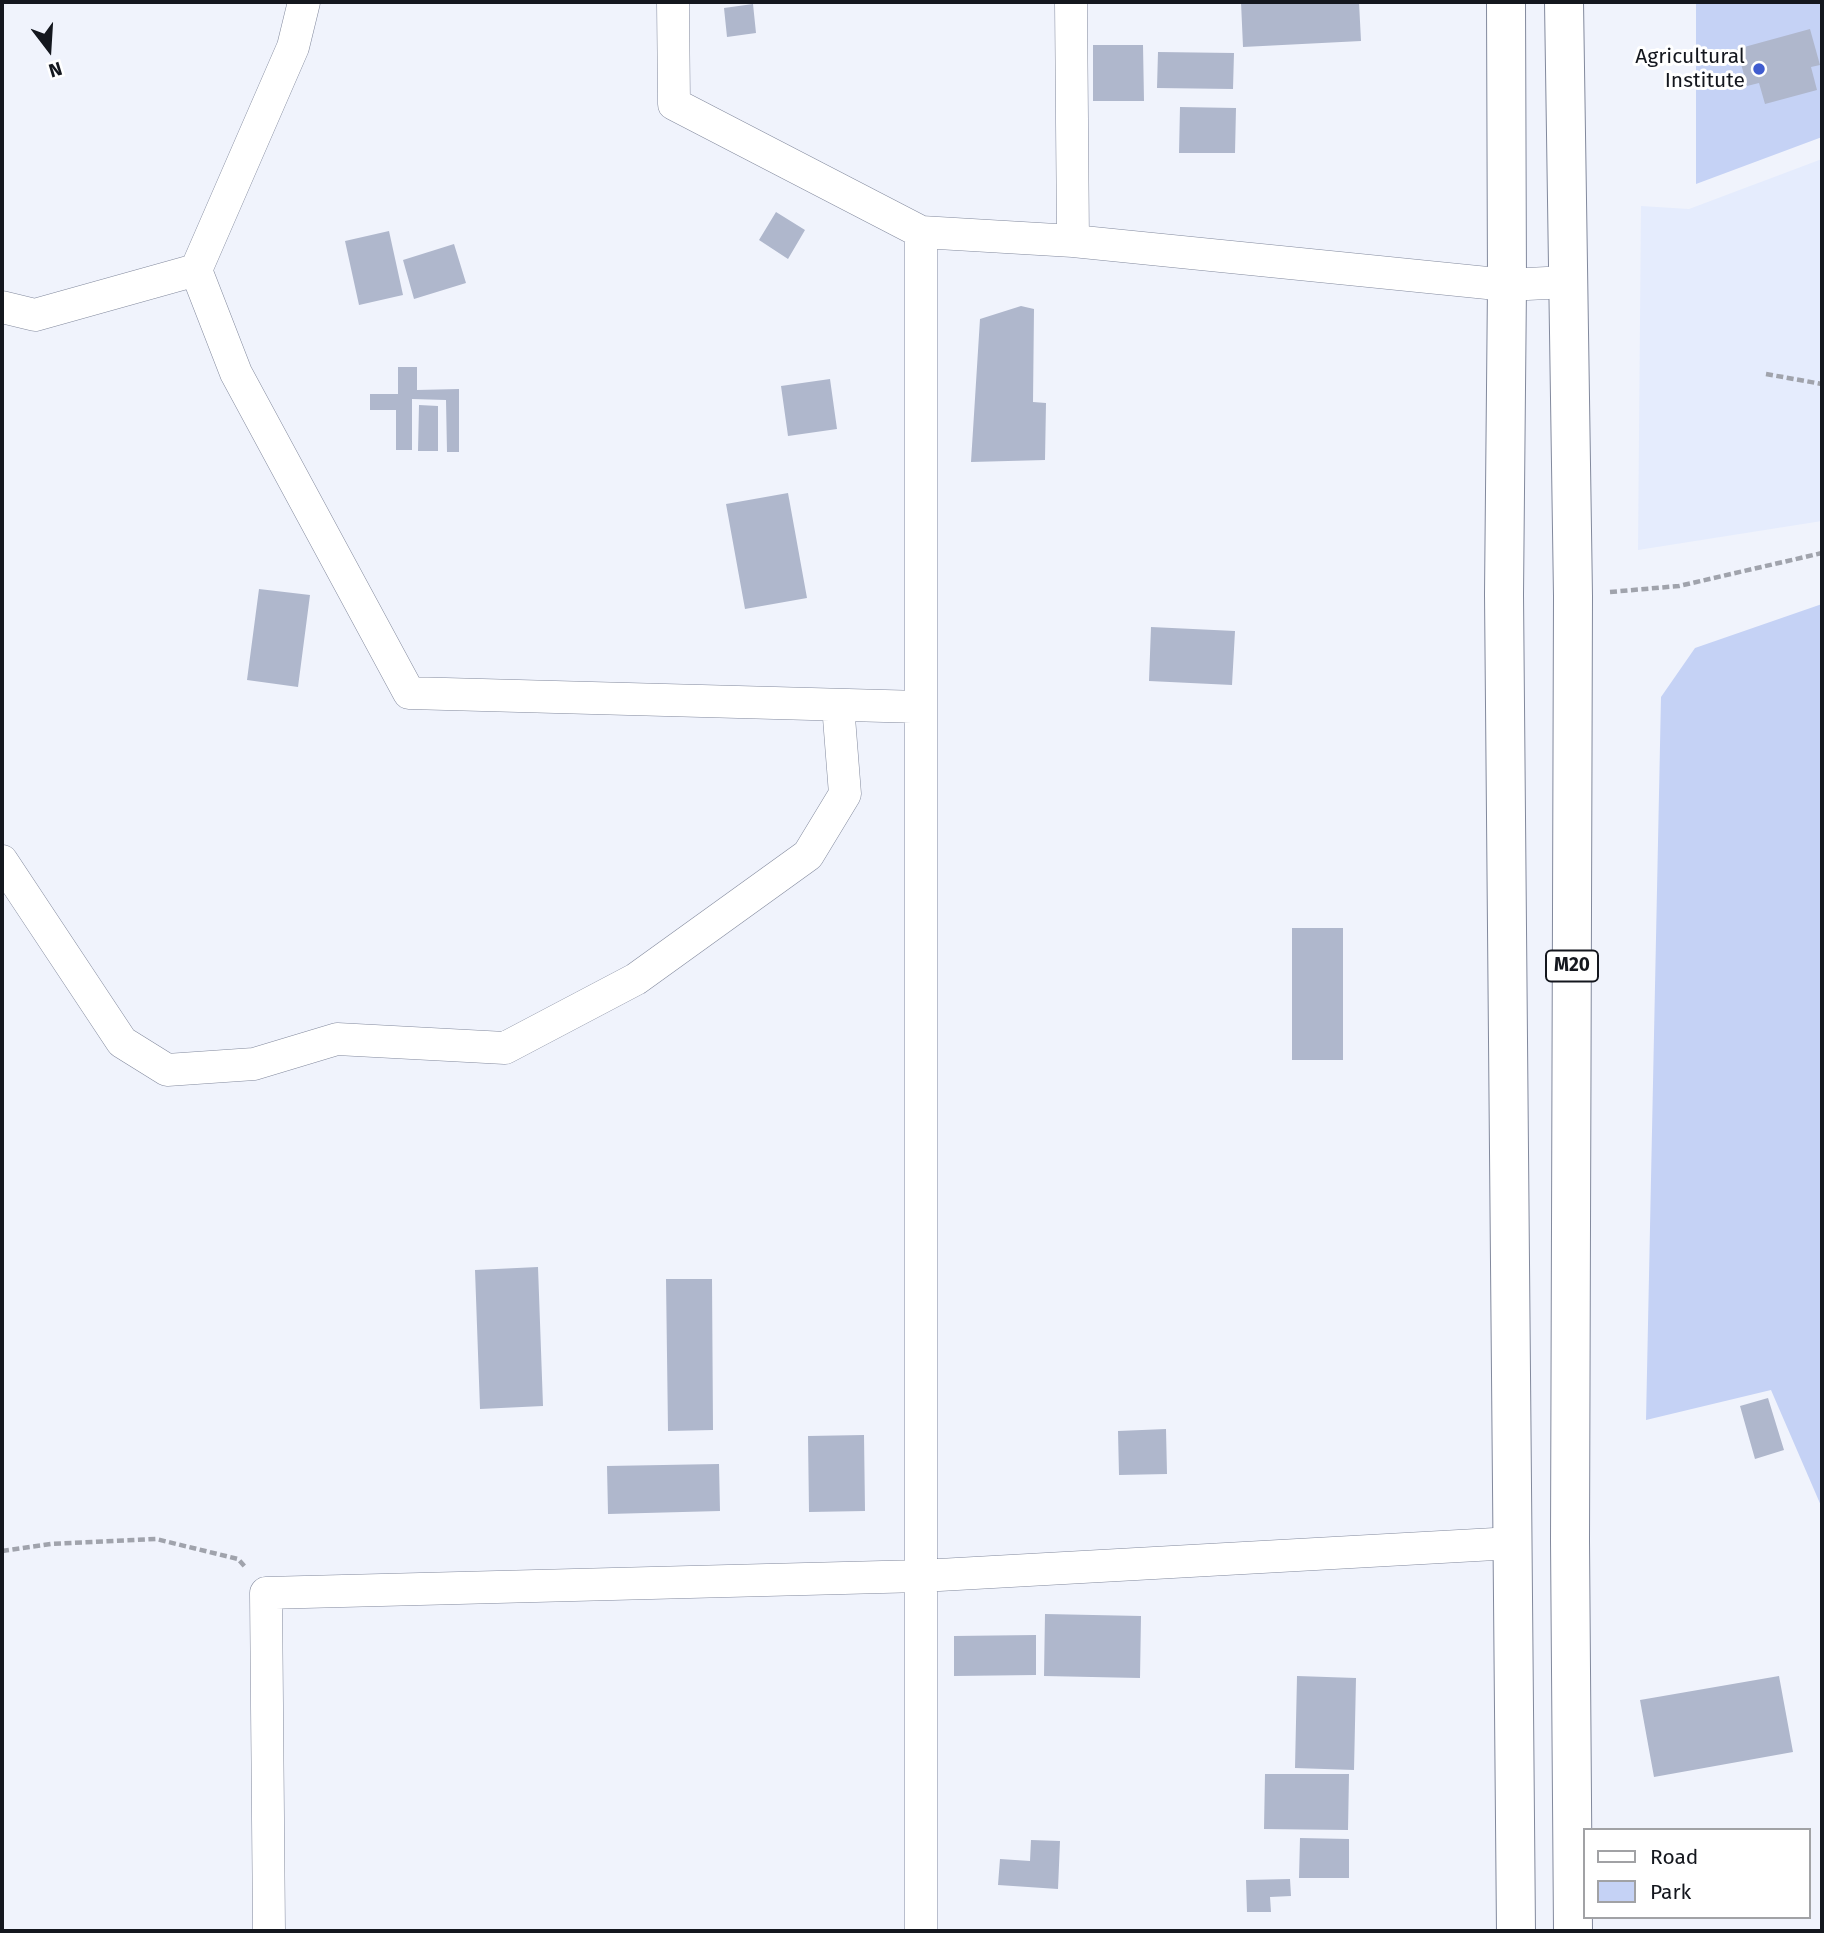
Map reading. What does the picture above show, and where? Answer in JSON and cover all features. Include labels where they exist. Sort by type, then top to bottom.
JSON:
[{"type":"main road","points":[[1506,2],[1504,594],[1516,1931]]},
{"type":"main road","name":"M20","points":[[1564,2],[1573,596],[1570,1554],[1573,1931]]},
{"type":"street","points":[[304,2],[293,47],[196,270],[236,373],[408,693],[921,708]]},
{"type":"street","points":[[673,2],[674,104],[921,232],[1073,241],[1507,285],[1567,282]]},
{"type":"street","points":[[1071,2],[1073,241]]},
{"type":"street","points":[[920,1931],[921,232]]},
{"type":"street","points":[[2,307],[36,315],[196,270]]},
{"type":"street","points":[[2,861],[122,1042],[167,1070],[254,1064],[337,1039],[505,1048],[636,979],[808,855],[845,794],[838,705]]},
{"type":"street","points":[[269,1931],[266,1593],[921,1576],[1513,1543]]},
{"type":"path","points":[[1766,374],[1822,384]]},
{"type":"path","points":[[1573,596],[1679,586],[1822,553]]},
{"type":"path","points":[[2,1551],[51,1544],[156,1539],[238,1559],[266,1593]]},
{"type":"shaded area","points":[[1822,159],[1822,521],[1638,550],[1641,206],[1689,209]]},
{"type":"green space","name":"Agricultural Institute","points":[[1696,2],[1822,2],[1822,137],[1696,184]]},
{"type":"green space","points":[[1822,604],[1822,1508],[1771,1390],[1646,1420],[1661,697],[1695,648]]},
{"type":"building","points":[[1241,2],[1359,2],[1361,41],[1243,47]]},
{"type":"building","points":[[753,4],[756,33],[727,37],[724,8]]},
{"type":"building","points":[[1810,29],[1820,65],[1811,67],[1817,90],[1765,104],[1759,83],[1747,86],[1737,49]]},
{"type":"building","points":[[1093,45],[1143,45],[1144,101],[1093,101]]},
{"type":"building","points":[[1158,52],[1234,53],[1233,89],[1157,88]]},
{"type":"building","points":[[1180,107],[1236,108],[1235,153],[1179,153]]},
{"type":"building","points":[[776,212],[805,230],[788,259],[759,240]]},
{"type":"building","points":[[389,231],[403,295],[359,305],[345,241]]},
{"type":"building","points":[[454,244],[466,283],[414,299],[403,260]]},
{"type":"building","points":[[1021,306],[1034,309],[1033,402],[1046,403],[1045,460],[971,462],[980,319]]},
{"type":"building","points":[[398,367],[417,367],[417,390],[459,389],[459,452],[447,452],[446,400],[412,399],[412,450],[396,450],[396,410],[370,410],[370,394],[398,394]]},
{"type":"building","points":[[830,379],[837,429],[788,436],[781,386]]},
{"type":"building","points":[[419,405],[438,406],[438,451],[418,451]]},
{"type":"building","points":[[788,493],[807,598],[745,609],[726,504]]},
{"type":"building","points":[[259,589],[310,595],[298,687],[247,680]]},
{"type":"building","points":[[1151,627],[1235,631],[1232,685],[1149,681]]},
{"type":"building","points":[[1292,928],[1343,928],[1343,1060],[1292,1060]]},
{"type":"building","points":[[538,1267],[543,1406],[480,1409],[475,1270]]},
{"type":"building","points":[[666,1279],[712,1279],[713,1430],[668,1431]]},
{"type":"building","points":[[1768,1398],[1784,1450],[1755,1459],[1740,1406]]},
{"type":"building","points":[[1166,1429],[1167,1474],[1119,1475],[1118,1431]]},
{"type":"building","points":[[864,1435],[865,1511],[809,1512],[808,1436]]},
{"type":"building","points":[[719,1464],[720,1511],[608,1514],[607,1466]]},
{"type":"building","points":[[1045,1614],[1141,1616],[1140,1678],[1044,1676]]},
{"type":"building","points":[[1036,1635],[1036,1675],[954,1676],[954,1636]]},
{"type":"building","points":[[1297,1676],[1356,1678],[1354,1770],[1295,1768]]},
{"type":"building","points":[[1779,1676],[1793,1752],[1654,1777],[1640,1700]]},
{"type":"building","points":[[1265,1774],[1349,1774],[1348,1830],[1264,1829]]},
{"type":"building","points":[[1300,1838],[1349,1839],[1349,1878],[1299,1878]]},
{"type":"building","points":[[1031,1840],[1060,1841],[1058,1889],[998,1885],[1000,1859],[1030,1861]]},
{"type":"building","points":[[1290,1879],[1291,1896],[1270,1897],[1271,1912],[1247,1912],[1246,1880]]},
{"type":"place","name":"Agricultural Institute","points":[[1759,69]]}]
